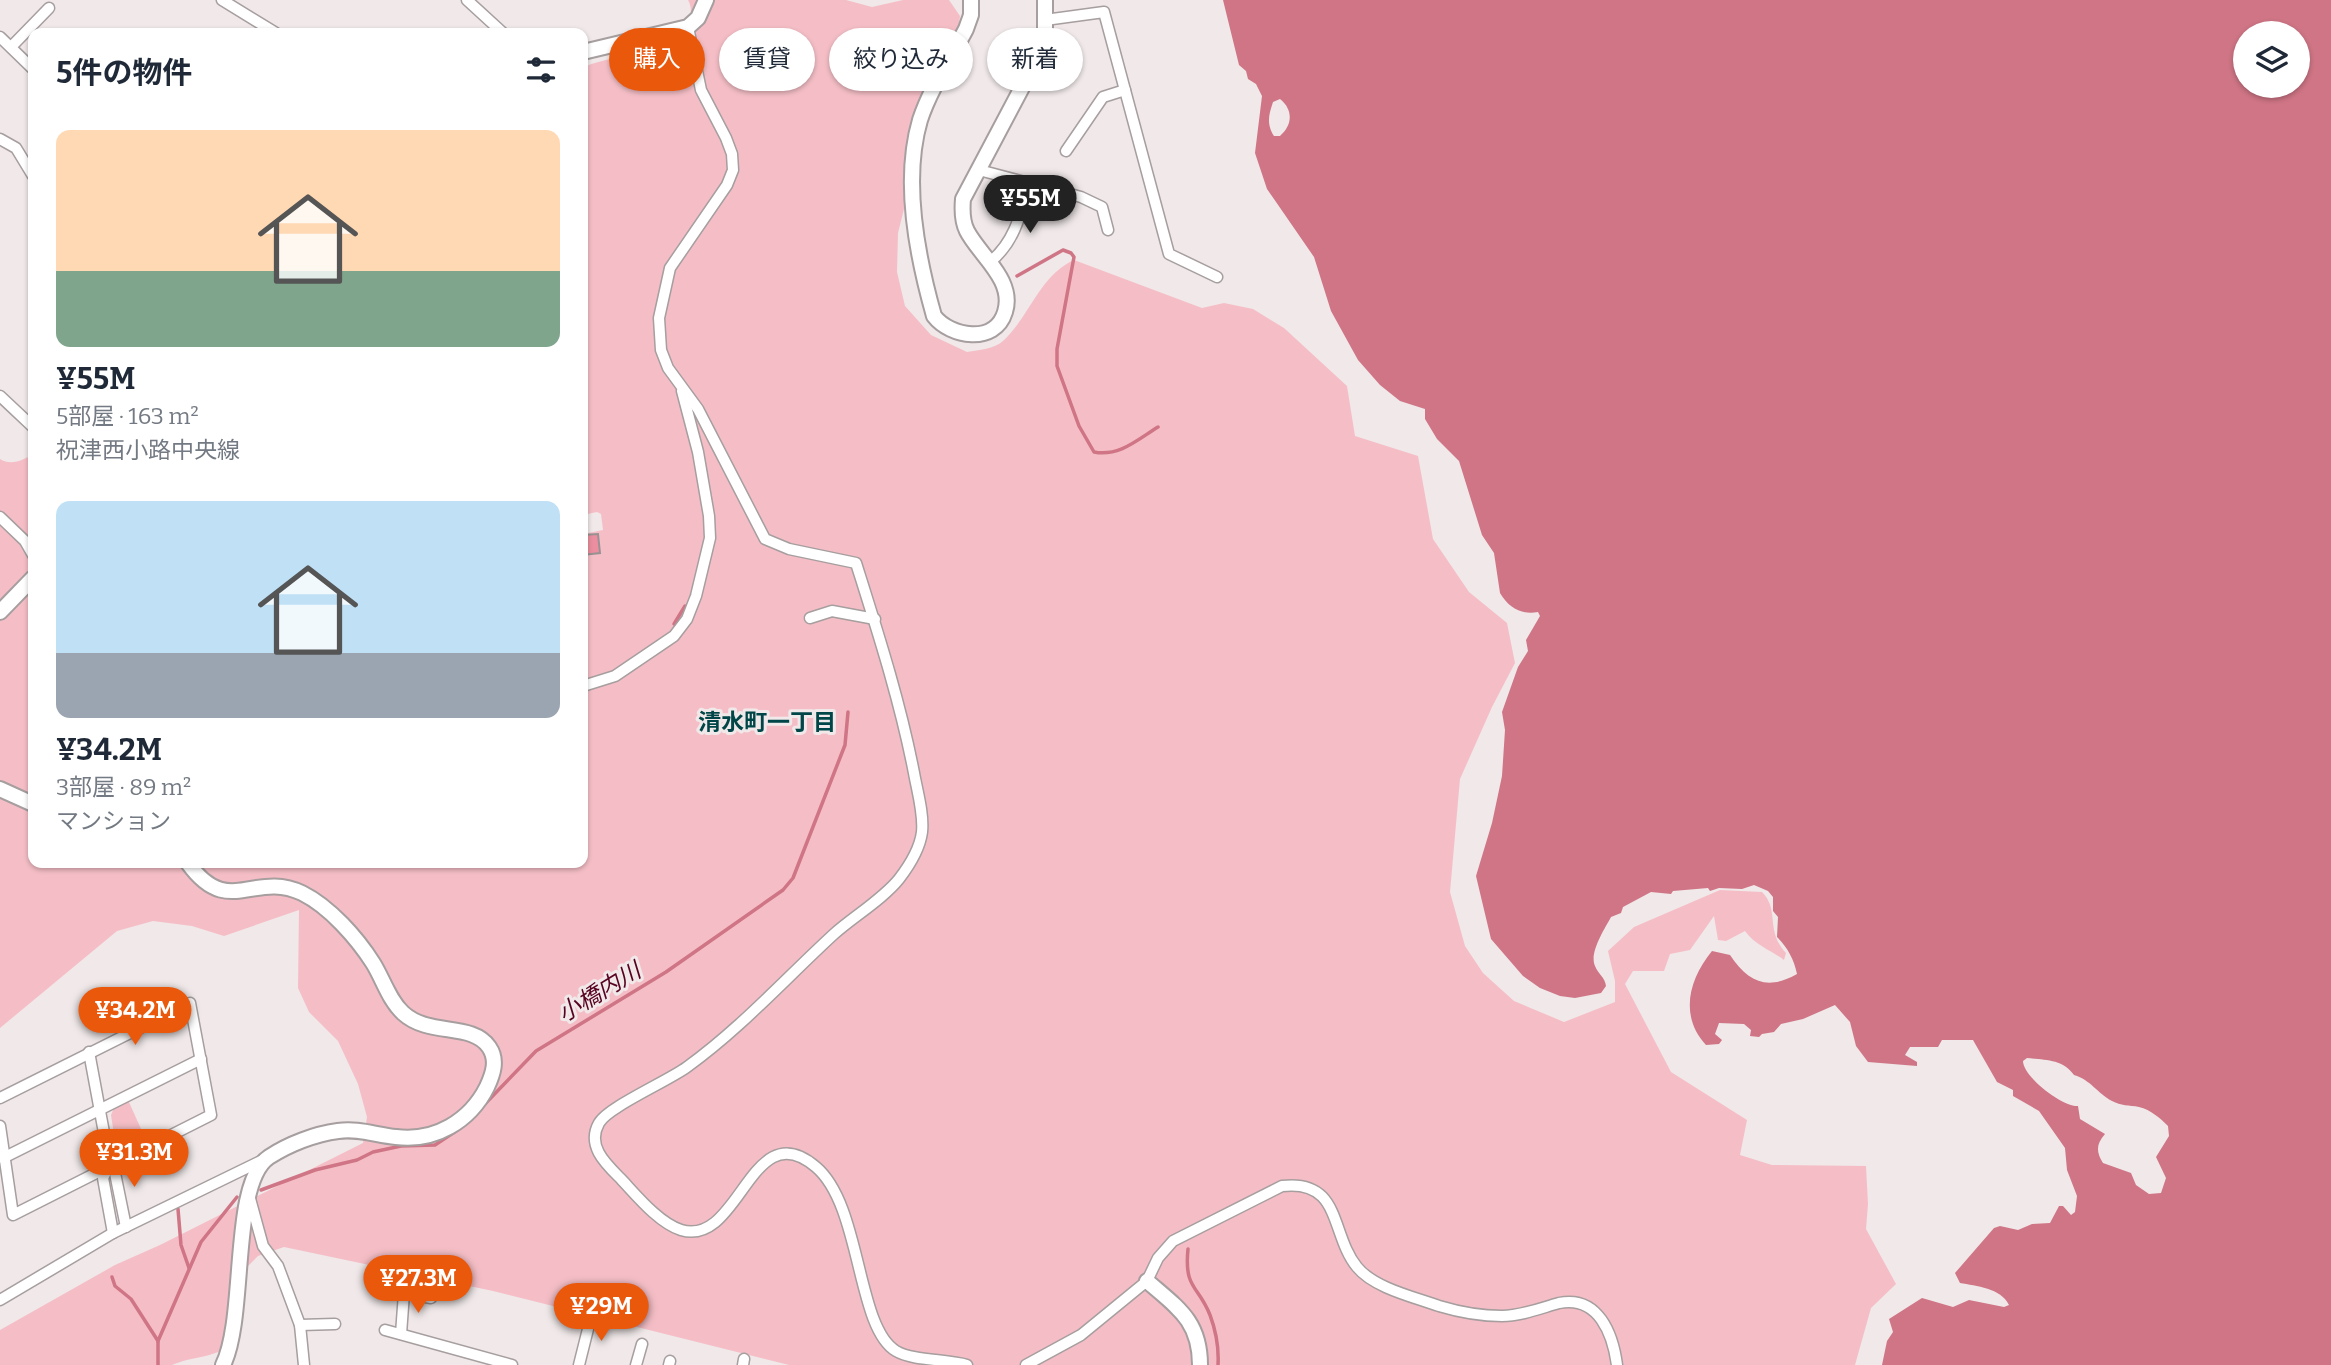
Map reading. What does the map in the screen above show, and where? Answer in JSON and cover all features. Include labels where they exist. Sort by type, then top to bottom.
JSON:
[{"type":"main road","points":[[588,51],[688,27],[698,18],[706,0]]},
{"type":"main road","points":[[971,0],[971,15],[921,118],[912,155],[912,197],[928,296],[934,316],[941,326],[970,335],[983,333],[1000,321],[1005,313],[1006,303],[1002,282],[967,231],[962,213],[963,200],[1045,44],[1045,0]]},
{"type":"main road","points":[[0,612],[28,583]]},
{"type":"main road","points":[[0,789],[28,802]]},
{"type":"main road","points":[[192,868],[200,880],[220,891],[286,888],[309,897],[353,936],[374,964],[401,1012],[417,1024],[478,1037],[493,1055],[494,1072],[484,1092],[467,1114],[444,1130],[425,1136],[397,1137],[375,1132],[341,1130],[299,1142],[266,1159],[248,1191],[232,1342],[223,1365]]},
{"type":"main road","points":[[1147,1281],[1190,1321],[1199,1341],[1200,1365]]},
{"type":"street","points":[[222,0],[268,28]]},
{"type":"street","points":[[467,0],[498,28]]},
{"type":"street","points":[[30,28],[49,8]]},
{"type":"street","points":[[1045,20],[1104,12],[1168,254]]},
{"type":"street","points":[[688,27],[701,90],[726,138],[732,153],[733,170],[727,186],[670,268],[663,287],[659,318],[661,350],[668,368],[698,409],[765,539],[789,549],[856,564],[905,728],[922,831],[915,854],[897,882],[834,934],[723,1041],[673,1078],[606,1114],[598,1125],[595,1142],[598,1154],[621,1179],[670,1224],[684,1231],[698,1231],[713,1225],[769,1157],[788,1153],[815,1166],[835,1192],[847,1219],[858,1265],[882,1336],[896,1351],[967,1365]]},
{"type":"street","points":[[11,47],[28,30]]},
{"type":"street","points":[[0,37],[28,64]]},
{"type":"street","points":[[1066,151],[1103,97],[1125,90]]},
{"type":"street","points":[[0,139],[16,148],[28,168]]},
{"type":"street","points":[[979,170],[1081,197],[1102,207],[1108,230]]},
{"type":"street","points":[[990,262],[1004,251],[1019,221],[1029,183]]},
{"type":"street","points":[[1156,250],[1217,277]]},
{"type":"street","points":[[588,684],[615,676],[674,636],[687,619],[696,596],[710,538],[709,516],[698,452],[681,387]]},
{"type":"street","points":[[0,396],[28,422]]},
{"type":"street","points":[[0,517],[28,546]]},
{"type":"street","points":[[810,618],[832,611],[874,619]]},
{"type":"street","points":[[0,1098],[190,1003],[211,1115],[13,1215],[0,1126]]},
{"type":"street","points":[[89,1052],[110,1165],[115,1173],[126,1227]]},
{"type":"street","points":[[3,1158],[201,1059]]},
{"type":"street","points":[[0,1300],[113,1233],[266,1159]]},
{"type":"street","points":[[110,1165],[103,1178],[113,1233]]},
{"type":"street","points":[[1026,1365],[1081,1335],[1147,1281],[1158,1258],[1172,1241],[1282,1186],[1298,1184],[1314,1188],[1324,1198],[1357,1268],[1373,1279],[1438,1306],[1473,1314],[1504,1316],[1562,1303],[1580,1305],[1599,1317],[1609,1329],[1617,1365]]},
{"type":"street","points":[[248,1191],[263,1247],[278,1266],[300,1325],[304,1365]]},
{"type":"street","points":[[401,1335],[404,1293],[430,1298]]},
{"type":"street","points":[[579,1365],[592,1313]]},
{"type":"street","points":[[300,1325],[335,1324]]},
{"type":"street","points":[[385,1330],[491,1362],[512,1365]]},
{"type":"street","points":[[636,1365],[642,1344]]},
{"type":"shaded area","points":[[688,0],[846,0],[872,7],[903,0],[949,0],[960,16],[959,28],[829,28],[829,91],[941,91],[921,141],[898,233],[897,272],[905,306],[931,335],[967,352],[999,344],[1021,320],[1052,275],[1074,260],[1202,308],[1224,303],[1253,309],[1284,328],[1347,386],[1355,436],[1418,456],[1433,539],[1469,592],[1507,623],[1515,663],[1460,779],[1450,892],[1465,946],[1483,973],[1514,1001],[1564,1022],[1615,1002],[1615,981],[1608,951],[1634,927],[1720,890],[1762,892],[1770,906],[1776,937],[1786,953],[1784,960],[1745,931],[1726,941],[1718,940],[1714,916],[1690,950],[1670,954],[1664,971],[1633,971],[1625,984],[1671,1072],[1747,1120],[1740,1155],[1772,1165],[1866,1166],[1866,1229],[1896,1284],[1871,1308],[1855,1365],[789,1365],[493,1291],[284,1247],[258,1256],[236,1278],[230,1322],[221,1351],[172,1365],[0,1365],[0,1330],[115,1265],[363,1143],[367,1117],[358,1084],[338,1041],[309,1012],[298,988],[299,910],[224,936],[192,926],[153,921],[117,931],[0,1028],[0,459],[13,462],[28,457],[28,868],[588,868],[588,533],[603,530],[601,514],[588,514],[588,66],[609,59],[609,91],[705,91],[705,28],[686,28],[691,8]]},
{"type":"shaded area","points":[[1223,0],[2331,0],[2331,1365],[1882,1365],[1887,1341],[1893,1332],[1889,1319],[1922,1298],[1953,1307],[1969,1300],[2004,1307],[2009,1305],[1994,1291],[1960,1283],[1955,1273],[1994,1228],[2000,1226],[2018,1230],[2032,1224],[2050,1223],[2059,1206],[2063,1206],[2071,1215],[2075,1212],[2077,1196],[2067,1170],[2065,1148],[2039,1111],[2013,1096],[2013,1090],[1997,1082],[1973,1040],[1942,1040],[1938,1047],[1910,1047],[1905,1055],[1917,1062],[1917,1066],[1868,1062],[1856,1046],[1850,1022],[1835,1005],[1803,1019],[1781,1024],[1774,1032],[1759,1037],[1750,1036],[1751,1030],[1744,1024],[1719,1023],[1715,1034],[1722,1040],[1719,1044],[1706,1045],[1692,1022],[1690,998],[1698,973],[1712,951],[1730,955],[1744,972],[1759,981],[1776,982],[1797,974],[1790,954],[1777,937],[1778,917],[1773,911],[1773,897],[1768,891],[1754,885],[1742,889],[1673,891],[1671,894],[1651,892],[1623,907],[1621,913],[1611,917],[1594,955],[1595,966],[1606,986],[1601,993],[1575,998],[1560,996],[1540,988],[1523,976],[1491,939],[1476,876],[1492,823],[1502,776],[1505,730],[1502,712],[1518,667],[1528,651],[1526,640],[1540,616],[1538,612],[1516,609],[1507,603],[1500,593],[1494,553],[1482,535],[1459,461],[1437,439],[1425,419],[1425,409],[1400,401],[1380,385],[1358,360],[1331,311],[1314,257],[1267,189],[1255,153],[1262,96],[1256,84],[1248,79],[1246,71],[1239,65]],"holes":[[[1280,99],[1288,108],[1290,118],[1284,132],[1280,136],[1274,136],[1269,115],[1273,102]],[[2027,1058],[2059,1063],[2112,1101],[2143,1108],[2168,1126],[2169,1136],[2156,1157],[2166,1178],[2161,1193],[2149,1194],[2136,1185],[2131,1173],[2103,1163],[2098,1148],[2105,1134],[2080,1119],[2078,1106],[2063,1102],[2036,1083],[2025,1068],[2023,1061]]]},
{"type":"shaded area","points":[[128,1100],[146,1140],[117,1154],[111,1115],[114,1108]]},
{"type":"building","points":[[598,534],[600,553],[588,554],[588,535]]},
{"type":"waterway","points":[[1017,276],[1063,250],[1074,257],[1057,349],[1057,366],[1079,426],[1094,452],[1120,450],[1158,427]]},
{"type":"waterway","points":[[674,624],[685,606]]},
{"type":"waterway","name":"小橋内川","points":[[482,1107],[536,1051],[666,972],[783,890],[793,878],[845,745],[848,712]]},
{"type":"waterway","name":"小橋内川","points":[[261,1190],[315,1170],[357,1160],[373,1152],[401,1146],[435,1145],[459,1129]]},
{"type":"waterway","name":"小橋内川","points":[[112,1277],[115,1286],[131,1299],[158,1341],[201,1242],[237,1197]]},
{"type":"waterway","points":[[178,1209],[181,1245],[189,1268]]},
{"type":"waterway","points":[[1188,1249],[1190,1280],[1212,1321],[1218,1365]]},
{"type":"waterway","points":[[158,1341],[158,1365]]},
{"type":"district","name":"清水町一丁目","points":[[767,722]]}]
